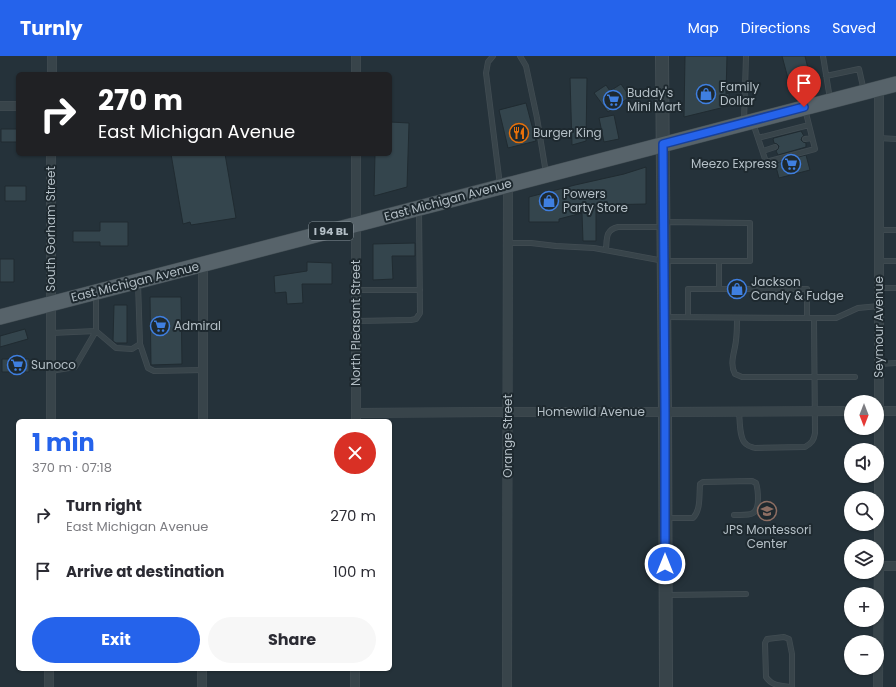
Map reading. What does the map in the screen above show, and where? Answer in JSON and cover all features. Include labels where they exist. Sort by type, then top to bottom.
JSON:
[{"type":"main road","name":"East Michigan Avenue","points":[[0,317],[896,84]]},
{"type":"street","points":[[52,56],[52,72]]},
{"type":"street","points":[[356,56],[356,72]]},
{"type":"street","points":[[662,56],[666,687]]},
{"type":"street","name":"Seymour Avenue","points":[[878,395],[880,88]]},
{"type":"street","points":[[0,106],[16,106]]},
{"type":"street","name":"South Gorham Street","points":[[50,419],[51,156]]},
{"type":"street","name":"North Pleasant Street","points":[[356,156],[356,417]]},
{"type":"street","name":"Orange Street","points":[[504,186],[508,243],[507,687]]},
{"type":"street","points":[[203,264],[203,419]]},
{"type":"street","points":[[884,411],[896,410]]},
{"type":"street","name":"Homewild Avenue","points":[[356,417],[508,412],[844,411]]},
{"type":"street","name":"Seymour Avenue","points":[[878,435],[879,539]]},
{"type":"street","points":[[884,566],[896,566]]},
{"type":"street","name":"Seymour Avenue","points":[[878,687],[879,579]]},
{"type":"street","points":[[49,671],[49,687]]},
{"type":"street","points":[[202,671],[202,687]]},
{"type":"street","points":[[355,671],[355,687]]},
{"type":"lane","points":[[493,56],[488,62],[486,73],[504,186]]},
{"type":"lane","points":[[520,56],[526,66],[546,175]]},
{"type":"lane","points":[[746,56],[748,122],[758,138],[766,162],[814,149],[804,107]]},
{"type":"lane","points":[[823,56],[831,101]]},
{"type":"lane","points":[[826,76],[859,69],[865,92]]},
{"type":"lane","points":[[758,138],[809,125]]},
{"type":"lane","points":[[805,139],[812,138]]},
{"type":"lane","points":[[879,138],[896,139]]},
{"type":"lane","points":[[763,151],[775,147]]},
{"type":"lane","points":[[356,321],[411,320],[416,319],[420,313],[419,208]]},
{"type":"lane","points":[[508,243],[531,243],[594,248],[664,261],[750,260],[750,223],[618,227],[613,228],[608,232],[606,250]]},
{"type":"lane","points":[[879,230],[896,230]]},
{"type":"lane","points":[[719,261],[719,289]]},
{"type":"lane","points":[[879,261],[896,261]]},
{"type":"lane","points":[[138,281],[140,344],[148,368],[154,370],[203,370]]},
{"type":"lane","points":[[879,288],[896,288]]},
{"type":"lane","points":[[688,317],[688,290],[807,289],[807,318]]},
{"type":"lane","points":[[356,290],[420,290]]},
{"type":"lane","points":[[51,371],[75,367],[96,331],[96,292]]},
{"type":"lane","points":[[664,317],[836,318],[858,308],[879,306]]},
{"type":"lane","points":[[737,318],[736,342],[732,362],[732,369],[735,374],[742,377],[855,377]]},
{"type":"lane","points":[[739,412],[742,440],[749,446],[755,448],[805,446],[811,444],[814,439],[815,432],[814,318]]},
{"type":"lane","points":[[50,333],[96,331],[116,348],[132,349],[140,344]]},
{"type":"lane","points":[[879,364],[896,363]]},
{"type":"lane","points":[[665,518],[693,518],[696,515],[699,506],[700,484],[703,482],[752,481],[756,483],[758,488],[758,506],[755,513],[748,516],[734,515]]},
{"type":"lane","points":[[666,595],[746,594]]},
{"type":"lane","points":[[784,637],[789,640],[792,654],[791,687],[775,685],[766,677],[765,643],[767,639],[784,637]]},
{"type":"building","points":[[685,56],[727,56],[726,94],[729,93],[729,106],[684,117]]},
{"type":"building","points":[[782,56],[805,56],[811,81],[790,86]]},
{"type":"building","points":[[570,78],[587,78],[586,141],[572,145]]},
{"type":"building","points":[[621,84],[630,97],[608,112],[594,93],[606,85],[610,91]]},
{"type":"building","points":[[526,103],[536,141],[508,148],[499,110]]},
{"type":"building","points":[[614,115],[619,139],[604,142],[599,118]]},
{"type":"building","points":[[392,122],[409,123],[407,187],[374,196],[375,156],[392,156]]},
{"type":"building","points":[[1,129],[16,129],[16,142],[1,142]]},
{"type":"building","points":[[801,131],[804,136],[801,140],[806,143],[806,147],[778,155],[776,151],[779,146],[774,143],[773,139]]},
{"type":"building","points":[[806,155],[810,170],[779,178],[775,163]]},
{"type":"building","points":[[171,156],[225,156],[236,218],[191,225],[190,222],[183,224]]},
{"type":"building","points":[[646,167],[646,204],[596,205],[596,241],[583,241],[582,213],[559,219],[559,222],[529,222],[529,197],[624,174]]},
{"type":"building","points":[[5,186],[26,186],[26,201],[5,201]]},
{"type":"building","points":[[100,222],[128,222],[128,246],[100,246],[100,242],[73,242],[73,231],[100,231]]},
{"type":"building","points":[[415,243],[415,256],[392,256],[393,279],[373,280],[373,244]]},
{"type":"building","points":[[0,259],[14,259],[14,282],[0,282]]},
{"type":"building","points":[[307,262],[332,263],[332,284],[302,284],[303,303],[287,304],[286,292],[275,293],[274,276],[307,271]]},
{"type":"building","points":[[150,297],[181,297],[182,364],[151,365]]},
{"type":"building","points":[[114,305],[127,305],[127,343],[116,343],[113,341]]},
{"type":"building","points":[[25,329],[28,339],[0,347],[0,336]]},
{"type":"building","points":[[2,359],[29,359],[29,372],[2,372]]},
{"type":"place","name":"Family Dollar","points":[[706,94]]},
{"type":"place","name":"Buddy's Mini Mart","points":[[613,100]]},
{"type":"place","name":"Burger King","points":[[519,133]]},
{"type":"place","name":"Meezo Express","points":[[791,164]]},
{"type":"place","name":"Powers Party Store","points":[[549,201]]},
{"type":"place","name":"Jackson Candy & Fudge","points":[[737,289]]},
{"type":"place","name":"Admiral","points":[[160,326]]},
{"type":"place","name":"Sunoco","points":[[17,365]]},
{"type":"place","name":"JPS Montessori Center","points":[[767,511]]},
{"type":"route","points":[[665,564],[663,144],[804,107]]}]
